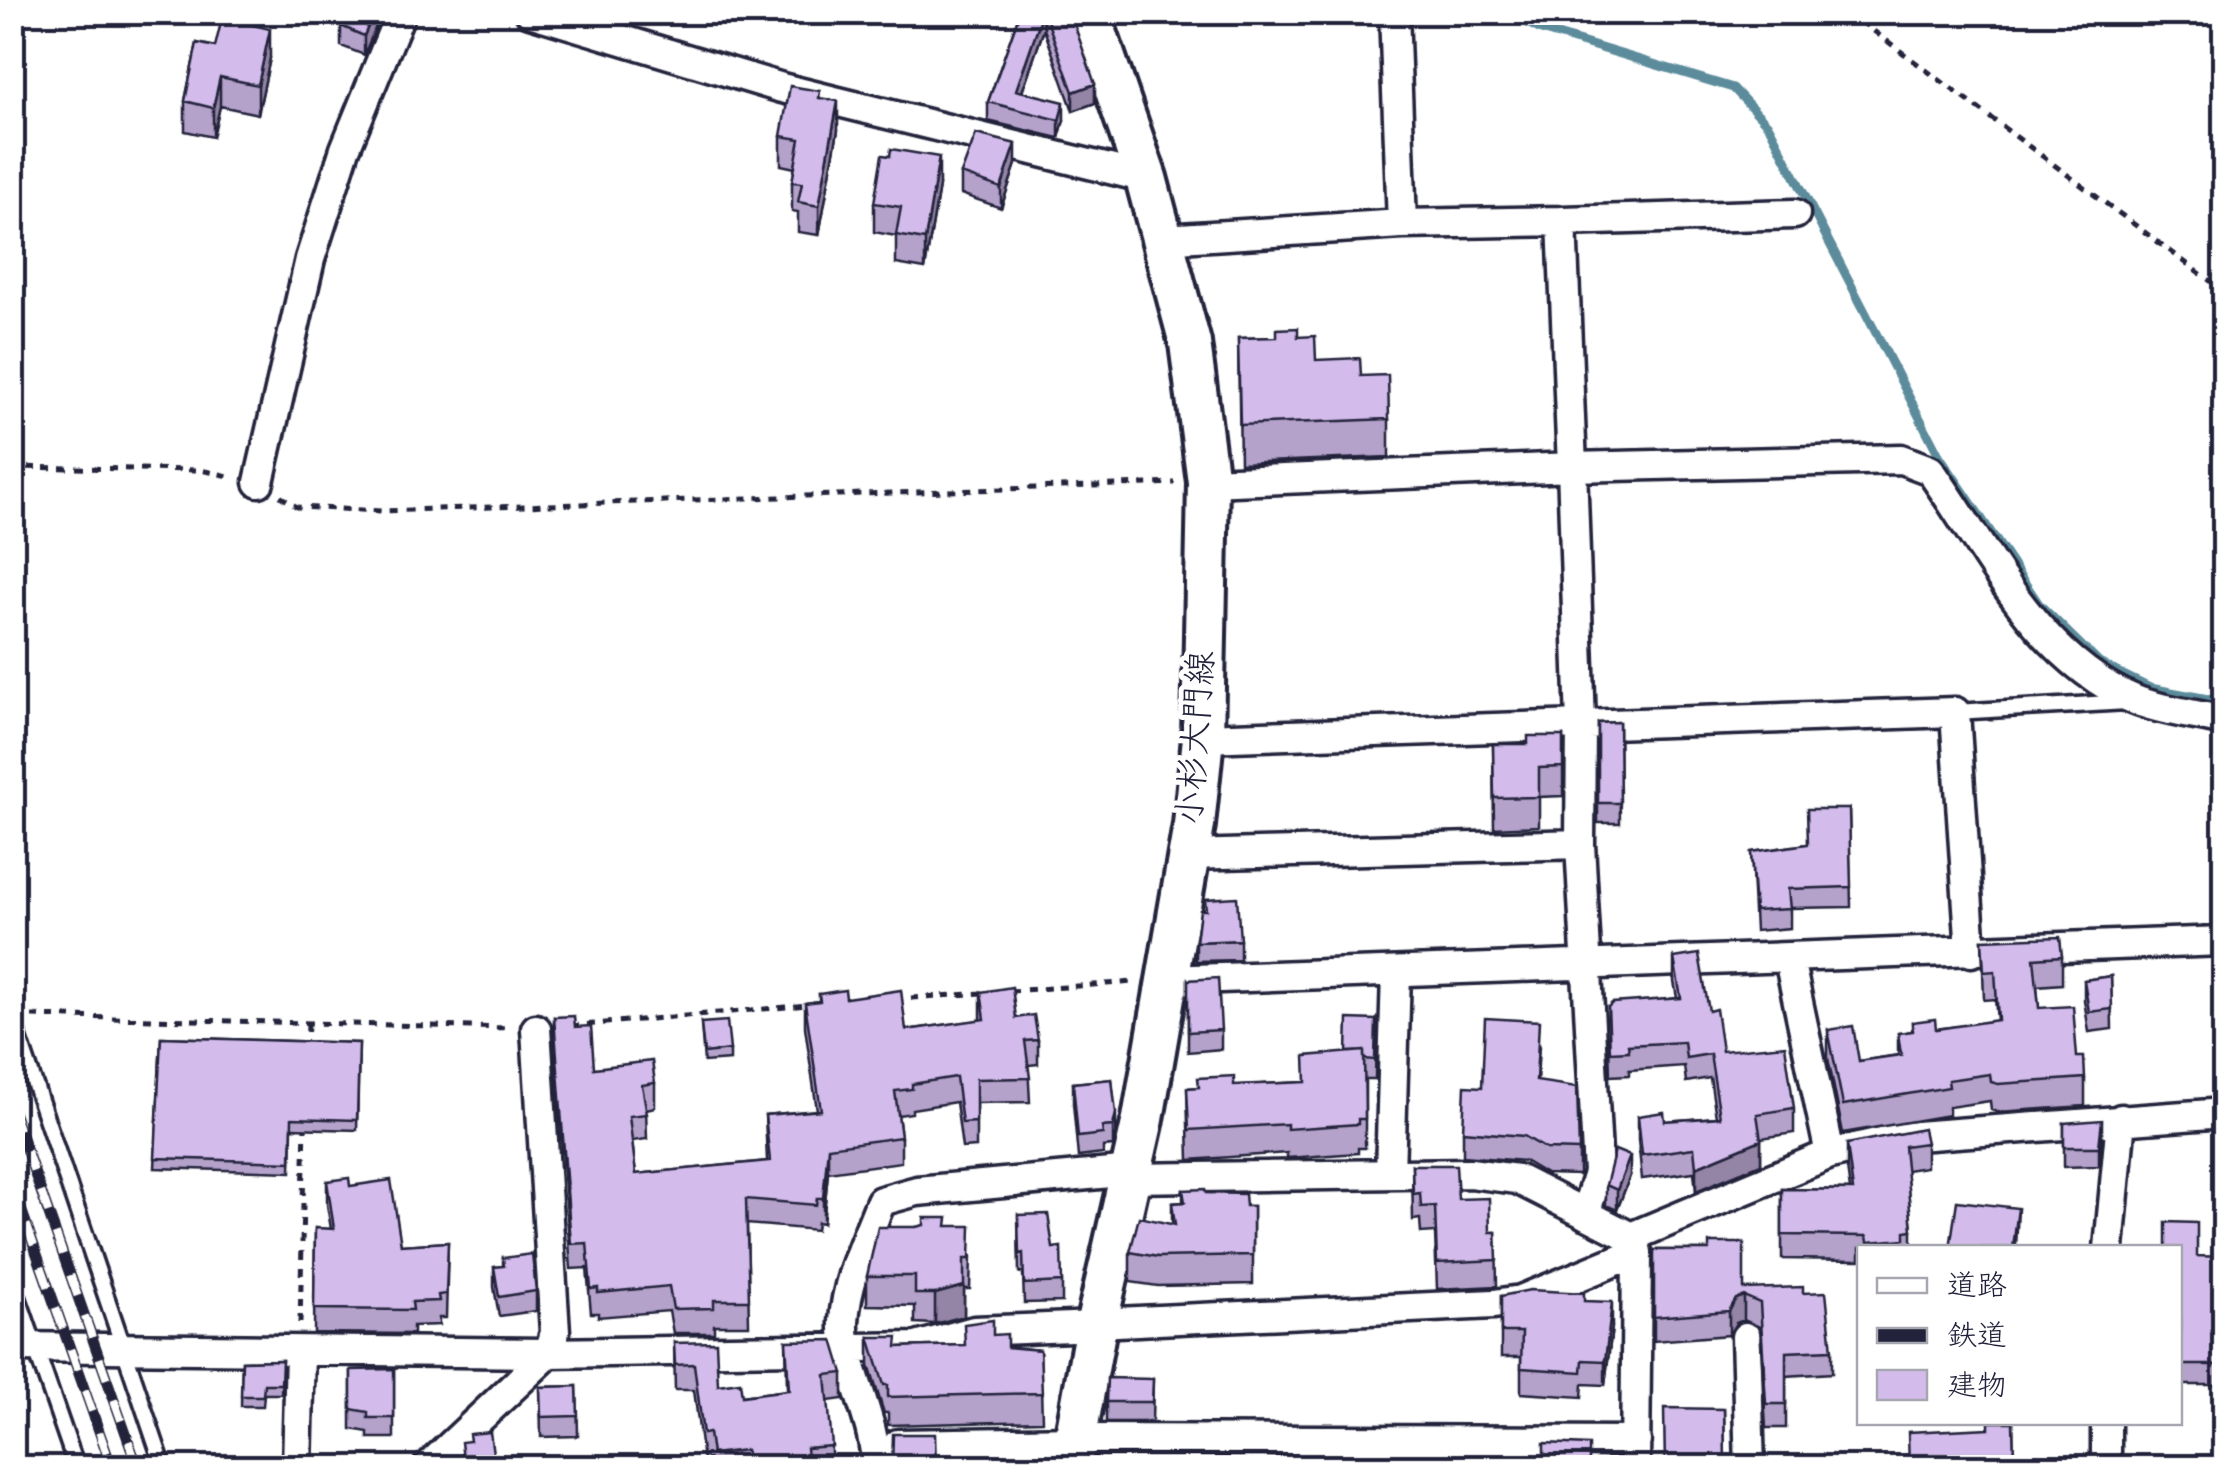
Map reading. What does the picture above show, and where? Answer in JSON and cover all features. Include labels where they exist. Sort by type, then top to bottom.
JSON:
[{"type":"main road","name":"小杉大門線","points":[[1074,1449],[1096,1324],[1131,1174],[1188,855],[1203,738],[1208,482],[1190,343],[1146,178],[1089,12]]},
{"type":"street","points":[[259,482],[310,258],[345,149],[401,12]]},
{"type":"street","points":[[530,12],[782,88],[1146,178]]},
{"type":"street","points":[[1394,12],[1402,224]]},
{"type":"street","points":[[1163,239],[1402,224],[1795,214]]},
{"type":"street","points":[[1562,221],[1581,725],[1580,844],[1598,1174],[1585,1214]]},
{"type":"street","points":[[1208,482],[1900,459],[1930,470],[2038,629],[2094,678],[2138,701],[2224,721]]},
{"type":"street","points":[[1203,738],[1955,712],[1971,952]]},
{"type":"street","points":[[1188,855],[1580,844]]},
{"type":"street","points":[[1166,980],[2224,941]]},
{"type":"street","points":[[1789,959],[1830,1154]]},
{"type":"street","points":[[1390,1174],[1396,973]]},
{"type":"street","points":[[427,1468],[549,1354],[555,1332],[536,1029]]},
{"type":"street","points":[[24,1347],[549,1354],[848,1345],[916,1347],[974,1331],[1494,1304],[1521,1300],[1830,1154],[1903,1137],[2224,1113]]},
{"type":"street","points":[[2109,1245],[2121,1119]]},
{"type":"street","points":[[1470,1173],[1517,1179],[1634,1245],[1636,1454],[1074,1449],[876,1455],[844,1324],[854,1272],[880,1201],[916,1190],[1131,1174],[1470,1173]]},
{"type":"street","points":[[1746,1337],[1750,1468]]},
{"type":"street","points":[[297,1468],[300,1351]]},
{"type":"street","points":[[2106,1425],[2106,1468]]},
{"type":"lane","points":[[1955,712],[2138,701]]},
{"type":"lane","points":[[12,1016],[164,1468]]},
{"type":"lane","points":[[12,1280],[24,1347],[77,1468]]},
{"type":"path","points":[[1848,12],[2224,291]]},
{"type":"path","points":[[12,467],[200,470],[259,482],[297,507],[381,511],[1208,482]]},
{"type":"path","points":[[879,1000],[1166,980]]},
{"type":"path","points":[[12,1016],[536,1029],[821,1004]]},
{"type":"path","points":[[306,1063],[308,1024]]},
{"type":"path","points":[[300,1351],[305,1120]]},
{"type":"building","points":[[346,12],[374,12],[364,36],[341,26]]},
{"type":"building","points":[[1020,12],[1043,12],[1016,90],[1064,102],[1059,120],[988,102]]},
{"type":"building","points":[[1044,12],[1070,12],[1095,84],[1073,92]]},
{"type":"building","points":[[222,18],[270,29],[258,85],[220,77],[213,108],[185,101],[197,43],[215,47]]},
{"type":"building","points":[[790,86],[820,91],[819,98],[838,101],[819,206],[798,202],[802,183],[792,182],[800,139],[781,136]]},
{"type":"building","points":[[976,134],[1016,144],[1001,188],[961,174]]},
{"type":"building","points":[[891,149],[939,157],[925,240],[896,235],[901,207],[874,203],[882,155],[890,156]]},
{"type":"building","points":[[1298,328],[1298,337],[1315,336],[1316,360],[1360,358],[1361,376],[1388,375],[1389,419],[1240,425],[1238,338],[1277,337],[1277,329]]},
{"type":"building","points":[[1619,722],[1620,803],[1598,803],[1598,723]]},
{"type":"building","points":[[1528,736],[1563,736],[1563,767],[1539,768],[1539,797],[1494,798],[1493,744],[1528,744]]},
{"type":"building","points":[[1807,809],[1849,809],[1851,887],[1788,889],[1790,909],[1755,911],[1751,852],[1808,844]]},
{"type":"building","points":[[1237,897],[1240,940],[1196,942],[1200,910],[1206,910],[1205,899]]},
{"type":"building","points":[[2060,937],[2062,956],[2034,958],[2039,1008],[2073,1006],[2077,1057],[2084,1057],[2085,1078],[1998,1084],[1991,1082],[1990,1074],[1948,1080],[1949,1087],[1843,1105],[1828,1030],[1853,1026],[1859,1061],[1901,1055],[1898,1033],[1913,1031],[1912,1022],[1935,1019],[1936,1029],[1998,1020],[1995,971],[1984,972],[1982,940]]},
{"type":"building","points":[[1699,954],[1709,1011],[1716,1009],[1722,1051],[1785,1045],[1794,1108],[1757,1114],[1761,1140],[1696,1167],[1694,1148],[1642,1155],[1638,1116],[1664,1112],[1665,1121],[1720,1117],[1710,1054],[1686,1058],[1684,1042],[1628,1045],[1629,1051],[1610,1052],[1608,1007],[1612,1003],[1681,998],[1674,958]]},
{"type":"building","points":[[2111,976],[2112,1009],[2089,1012],[2084,980]]},
{"type":"building","points":[[1218,978],[1221,1030],[1188,1032],[1188,980]]},
{"type":"building","points":[[1012,987],[1016,1018],[1034,1015],[1038,1040],[1025,1041],[1030,1078],[976,1079],[976,1122],[962,1123],[956,1077],[912,1084],[912,1089],[895,1091],[901,1137],[828,1147],[823,1198],[817,1198],[816,1205],[746,1199],[749,1300],[714,1300],[714,1308],[673,1309],[669,1286],[598,1293],[598,1288],[591,1289],[587,1243],[571,1244],[554,1017],[574,1016],[575,1027],[591,1026],[594,1068],[652,1061],[655,1083],[642,1085],[647,1114],[629,1116],[636,1174],[770,1161],[765,1115],[821,1110],[805,1003],[820,1001],[819,994],[845,990],[846,998],[901,990],[906,1030],[985,1019],[981,992]]},
{"type":"building","points":[[1485,1018],[1539,1021],[1536,1081],[1577,1087],[1579,1150],[1546,1149],[1524,1136],[1463,1131],[1465,1086],[1482,1087]]},
{"type":"building","points":[[1348,1019],[1376,1020],[1375,1060],[1364,1059],[1364,1051],[1347,1052]]},
{"type":"building","points":[[727,1021],[730,1050],[704,1053],[701,1023]]},
{"type":"building","points":[[161,1037],[359,1043],[357,1120],[292,1118],[291,1162],[155,1158]]},
{"type":"building","points":[[1364,1051],[1365,1119],[1358,1119],[1358,1124],[1189,1130],[1187,1088],[1199,1087],[1198,1078],[1234,1076],[1234,1085],[1306,1082],[1305,1056]]},
{"type":"building","points":[[1112,1079],[1116,1113],[1113,1126],[1102,1127],[1103,1134],[1078,1137],[1073,1083]]},
{"type":"building","points":[[2102,1120],[2099,1147],[2064,1147],[2064,1123]]},
{"type":"building","points":[[1923,1129],[1926,1143],[1904,1146],[1912,1230],[1905,1231],[1905,1239],[1868,1242],[1867,1236],[1782,1235],[1782,1189],[1853,1190],[1847,1144]]},
{"type":"building","points":[[1615,1150],[1630,1156],[1617,1190],[1606,1185]]},
{"type":"building","points":[[1412,1165],[1456,1165],[1458,1199],[1489,1198],[1490,1232],[1496,1232],[1497,1260],[1437,1263],[1435,1206],[1421,1207],[1420,1193],[1413,1194]]},
{"type":"building","points":[[349,1178],[350,1186],[391,1180],[401,1245],[448,1242],[446,1294],[438,1295],[439,1301],[412,1302],[413,1310],[314,1309],[315,1228],[334,1229],[327,1181]]},
{"type":"building","points":[[1205,1189],[1206,1193],[1245,1194],[1246,1206],[1253,1206],[1253,1255],[1158,1257],[1130,1252],[1139,1217],[1175,1225],[1172,1203],[1185,1202],[1183,1190]]},
{"type":"building","points":[[1957,1201],[2018,1208],[2013,1245],[1950,1245]]},
{"type":"building","points":[[1048,1214],[1053,1248],[1061,1247],[1062,1282],[1024,1284],[1018,1215]]},
{"type":"building","points":[[924,1218],[948,1218],[947,1226],[971,1226],[970,1259],[964,1259],[964,1286],[935,1294],[915,1294],[915,1276],[867,1276],[878,1227],[916,1227],[924,1225]]},
{"type":"building","points":[[2166,1222],[2197,1223],[2197,1256],[2224,1257],[2224,1365],[2182,1365],[2182,1245],[2166,1245]]},
{"type":"building","points":[[1709,1243],[1744,1243],[1744,1289],[1803,1287],[1803,1293],[1826,1292],[1832,1350],[1786,1352],[1786,1404],[1766,1404],[1760,1303],[1744,1296],[1736,1299],[1729,1311],[1654,1317],[1654,1250],[1709,1250]]},
{"type":"building","points":[[532,1254],[536,1291],[499,1297],[494,1267],[504,1266],[503,1258]]},
{"type":"building","points":[[1530,1290],[1584,1293],[1584,1301],[1612,1302],[1605,1361],[1583,1360],[1582,1372],[1521,1368],[1522,1332],[1501,1332],[1501,1296]]},
{"type":"building","points":[[993,1320],[993,1335],[1007,1334],[1007,1347],[1040,1350],[1042,1393],[888,1397],[888,1385],[884,1385],[869,1337],[898,1337],[897,1347],[965,1345],[964,1324]]},
{"type":"building","points":[[833,1340],[843,1373],[826,1375],[832,1446],[806,1448],[808,1468],[748,1468],[746,1450],[712,1454],[709,1433],[703,1434],[694,1364],[675,1365],[674,1343],[716,1342],[718,1385],[740,1382],[742,1396],[789,1390],[786,1341]]},
{"type":"building","points":[[282,1360],[281,1384],[264,1384],[263,1396],[241,1396],[242,1361]]},
{"type":"building","points":[[394,1369],[394,1418],[368,1418],[368,1412],[351,1409],[351,1370]]},
{"type":"building","points":[[1107,1378],[1153,1379],[1152,1402],[1106,1402]]},
{"type":"building","points":[[577,1386],[578,1416],[541,1417],[540,1387]]},
{"type":"building","points":[[1664,1408],[1724,1409],[1725,1462],[1701,1463],[1701,1468],[1665,1468]]},
{"type":"building","points":[[2013,1425],[2014,1464],[1909,1468],[1908,1432]]},
{"type":"building","points":[[490,1432],[495,1468],[464,1468],[461,1442],[470,1441],[469,1434]]},
{"type":"building","points":[[893,1434],[935,1434],[936,1468],[892,1468]]},
{"type":"building","points":[[1544,1443],[1589,1445],[1589,1468],[1544,1468]]},
{"type":"waterway","points":[[1507,12],[1541,30],[1733,88],[1769,126],[1939,455],[2039,604],[2099,663],[2150,688],[2224,702]]},
{"type":"railway","points":[[12,1109],[138,1468]]},
{"type":"railway","points":[[12,1183],[112,1468]]}]
